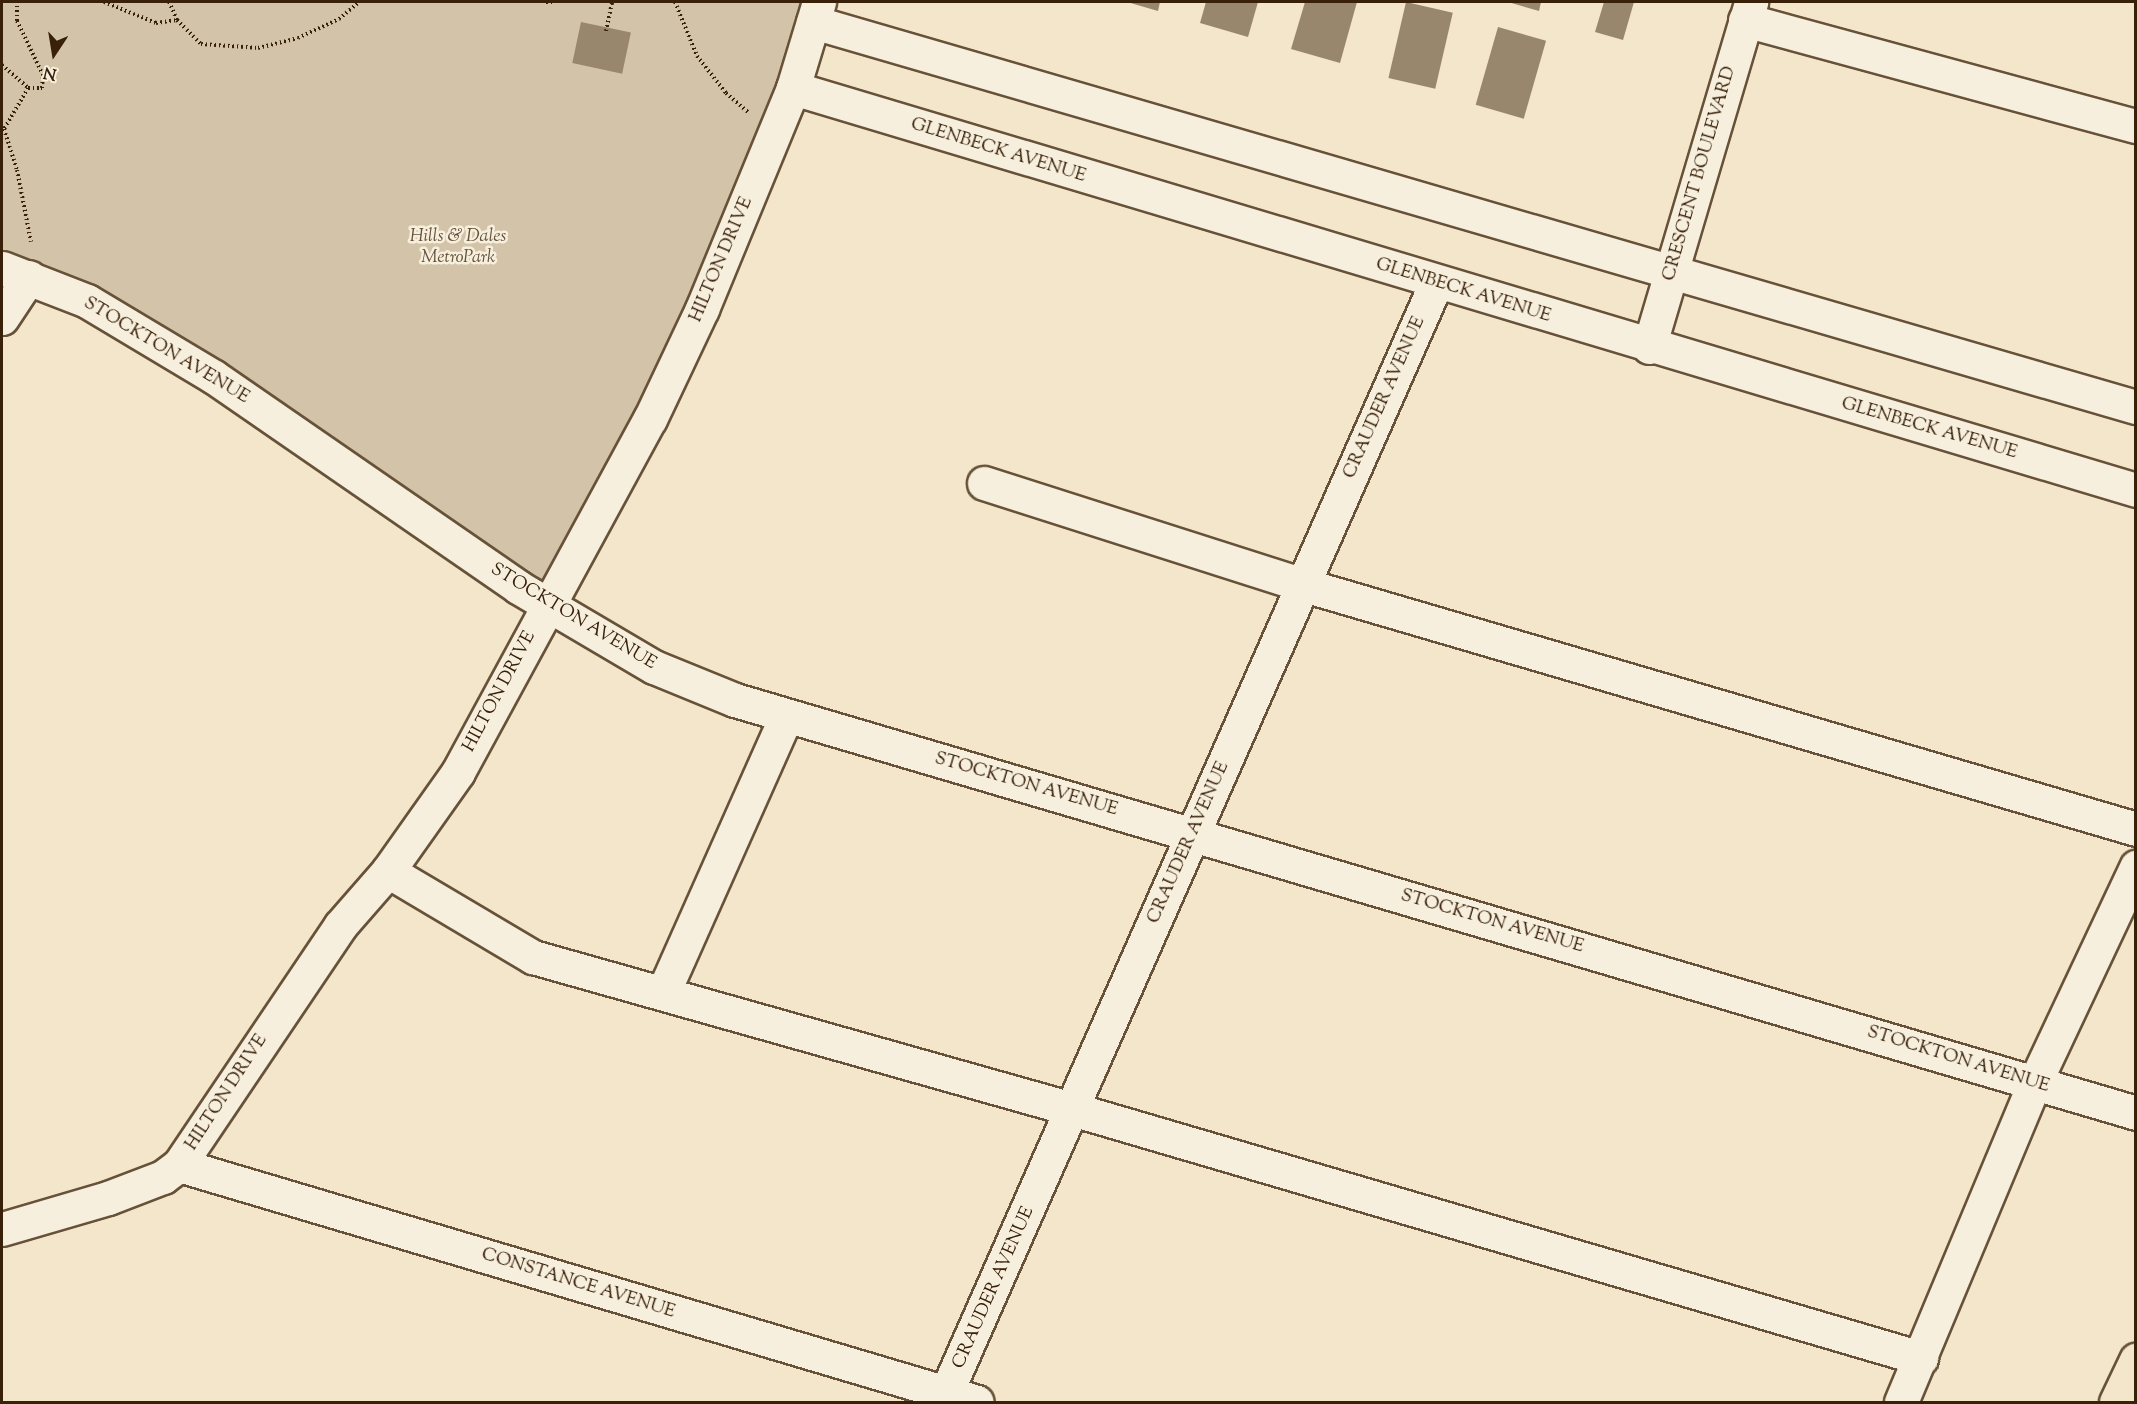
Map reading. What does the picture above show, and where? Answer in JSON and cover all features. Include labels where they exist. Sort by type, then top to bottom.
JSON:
[{"type":"main road","points":[[2116,1402],[2136,1360]]},
{"type":"street","points":[[1748,11],[2136,126]]},
{"type":"street","name":"CRESCENT BOULEVARD","points":[[1649,347],[1748,11]]},
{"type":"street","name":"HILTON DRIVE","points":[[2,1229],[108,1198],[163,1177],[179,1165],[340,926],[388,871],[458,772],[547,604],[650,419],[702,309],[793,88],[816,12]]},
{"type":"street","points":[[816,12],[1672,271],[2136,407]]},
{"type":"street","name":"GLENBECK AVENUE","points":[[793,88],[1649,347],[2136,490]]},
{"type":"street","points":[[2,318],[23,275]]},
{"type":"street","name":"STOCKTON AVENUE","points":[[23,275],[87,301],[214,377],[347,472],[547,604],[654,667],[735,700],[786,717],[1193,834],[2136,1113]]},
{"type":"street","name":"CRAUDER AVENUE","points":[[955,1400],[1072,1109],[1436,283]]},
{"type":"street","points":[[984,483],[1304,585],[2136,829]]},
{"type":"street","points":[[663,993],[786,717]]},
{"type":"street","points":[[1901,1402],[2035,1082],[2136,867]]},
{"type":"street","points":[[388,871],[533,957],[1072,1109],[1921,1358]]},
{"type":"street","name":"CONSTANCE AVENUE","points":[[179,1165],[955,1400]]},
{"type":"path","points":[[2,65],[28,88],[42,88],[43,75],[17,21],[17,2]]},
{"type":"path","points":[[104,2],[156,23],[177,20]]},
{"type":"path","points":[[169,2],[177,20],[201,44],[258,48],[309,34],[339,19],[359,2]]},
{"type":"path","points":[[546,2],[553,2]]},
{"type":"path","points":[[606,31],[612,2]]},
{"type":"path","points":[[675,2],[697,56],[726,93],[755,118],[778,126]]},
{"type":"path","points":[[23,275],[12,154],[4,129],[28,88]]},
{"type":"green space","name":"Hills & Dales MetroPark","points":[[2,2],[819,2],[793,88],[547,604],[347,472],[2,268]]},
{"type":"building","points":[[1127,2],[1160,2],[1158,11]]},
{"type":"building","points":[[1206,2],[1258,2],[1248,37],[1200,23]]},
{"type":"building","points":[[1305,2],[1357,2],[1340,63],[1291,49]]},
{"type":"building","points":[[1406,2],[1453,13],[1435,89],[1388,78]]},
{"type":"building","points":[[1508,2],[1541,2],[1539,11]]},
{"type":"building","points":[[1604,2],[1634,2],[1623,40],[1595,32]]},
{"type":"building","points":[[581,22],[631,33],[622,74],[572,63]]},
{"type":"building","points":[[1498,27],[1546,41],[1524,119],[1476,105]]}]
